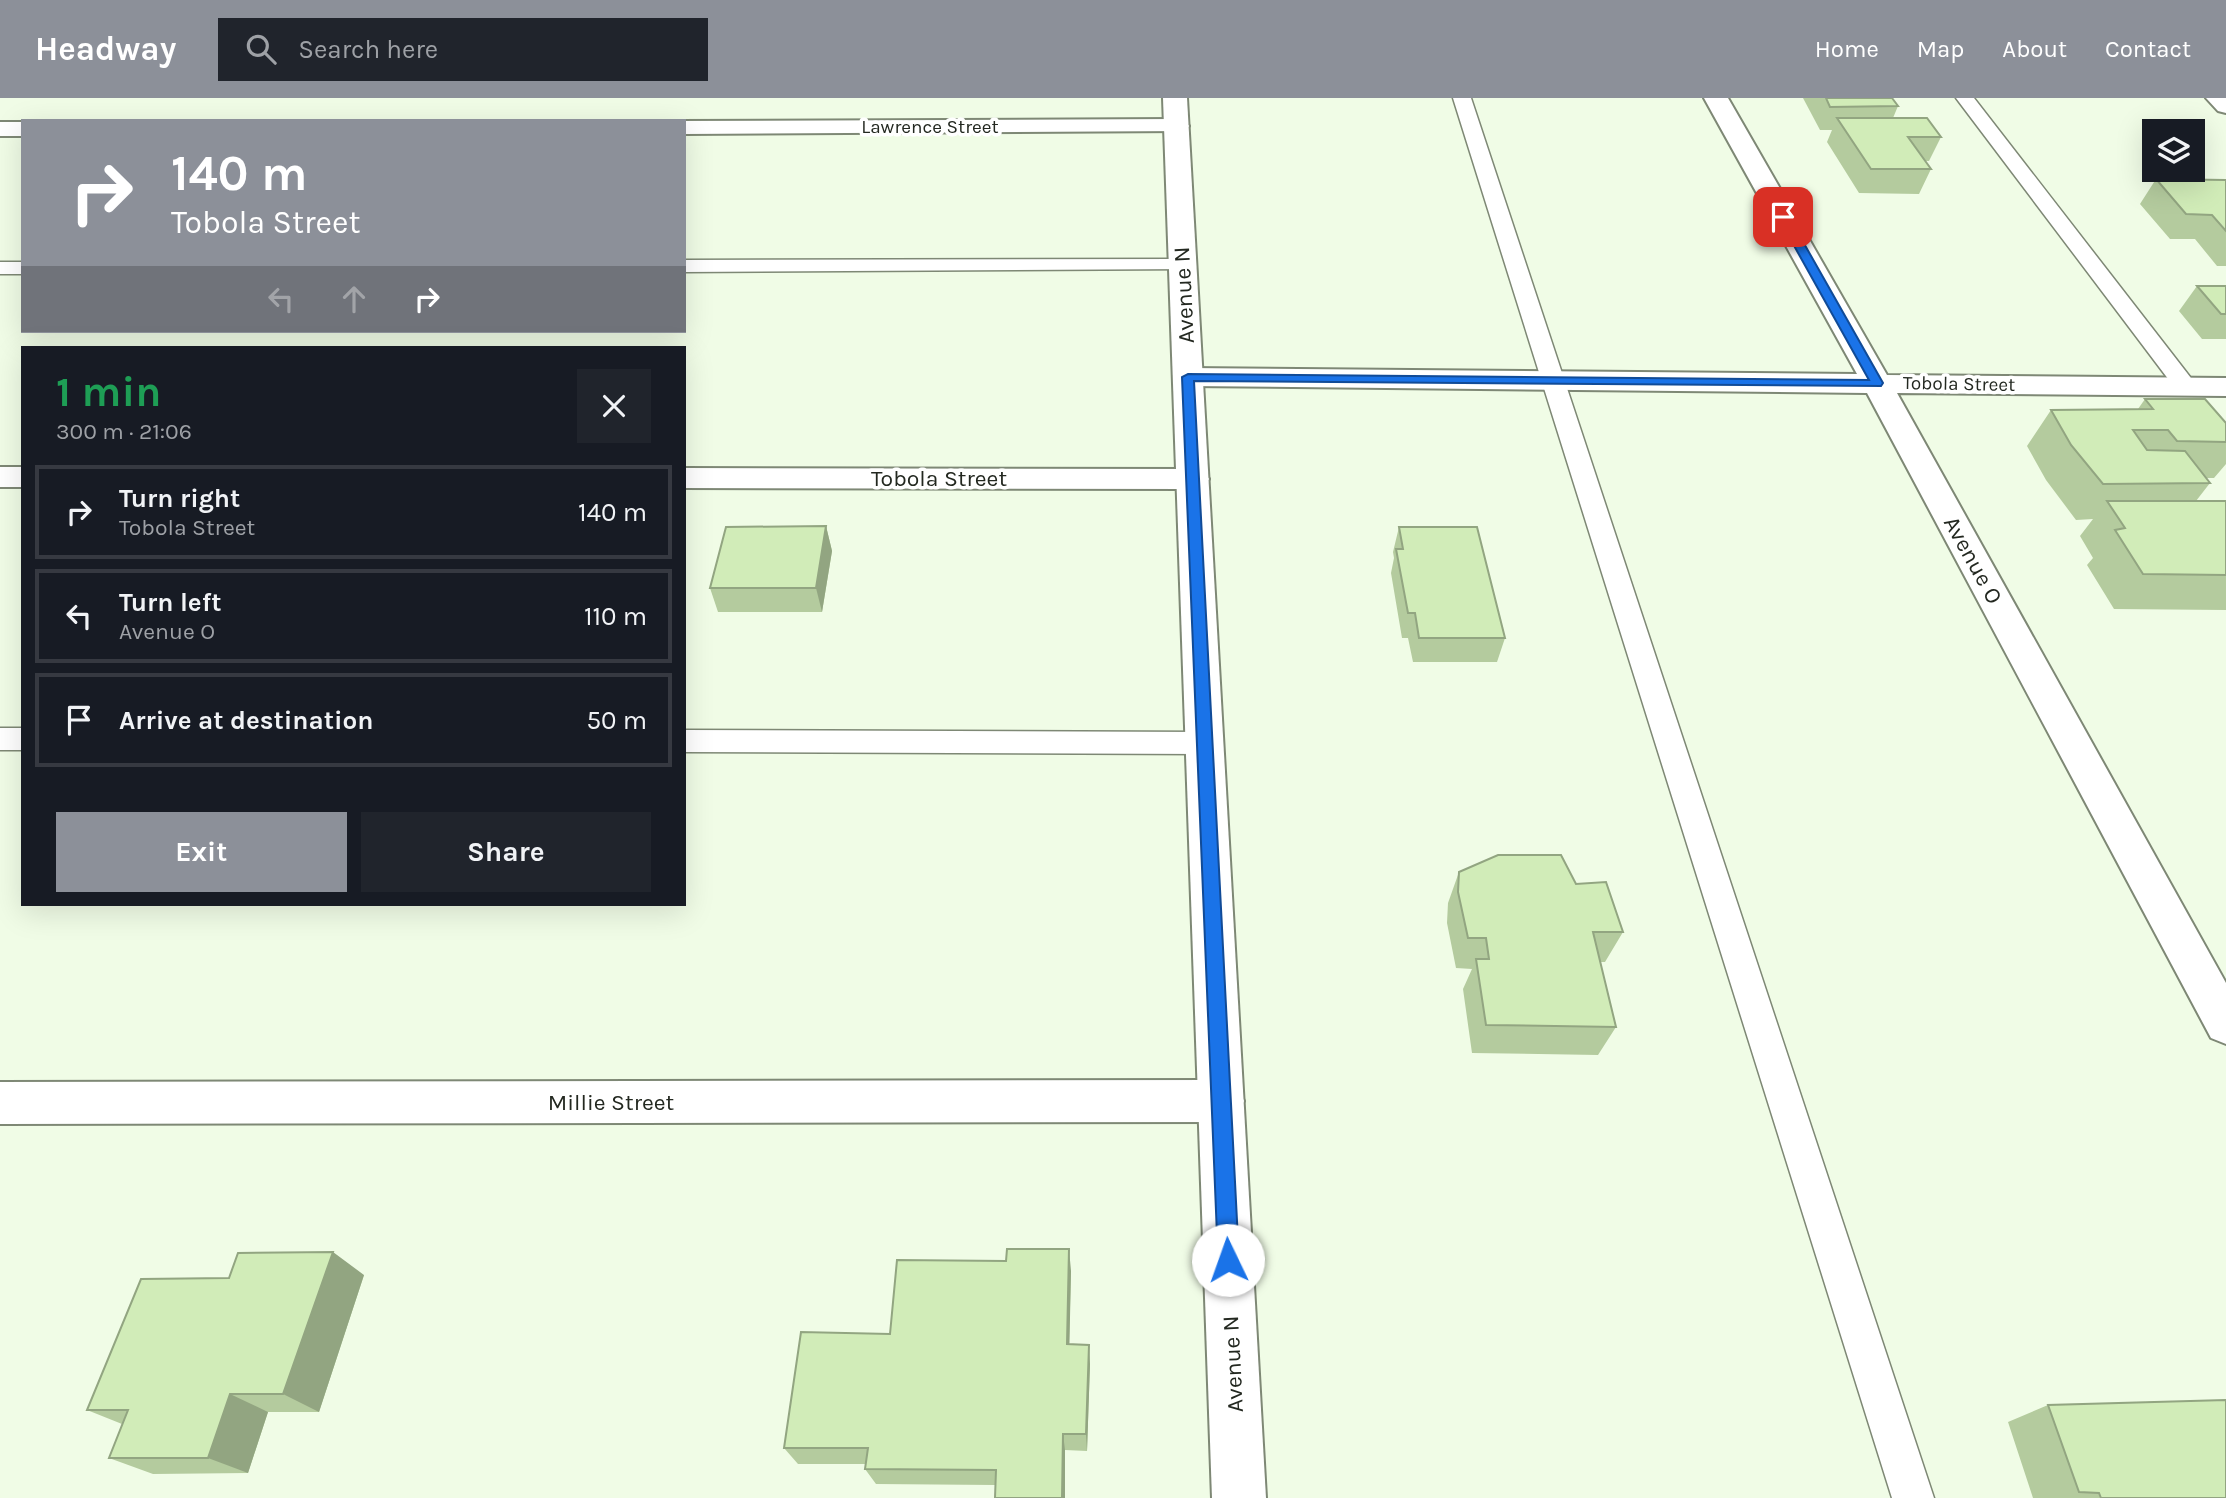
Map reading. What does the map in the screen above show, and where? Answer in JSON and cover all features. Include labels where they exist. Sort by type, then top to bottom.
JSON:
[{"type":"street","name":"Avenue O","points":[[1716,98],[1877,383],[2226,1024]]},
{"type":"street","points":[[2218,98],[2226,106]]},
{"type":"street","name":"Lawrence Street","points":[[686,127],[1176,112]]},
{"type":"street","name":"Avenue N","points":[[1176,112],[1239,1498]]},
{"type":"street","points":[[0,129],[21,129]]},
{"type":"street","name":"Tobola Street","points":[[1188,377],[2226,387]]},
{"type":"street","points":[[0,477],[21,477]]},
{"type":"street","name":"Tobola Street","points":[[686,478],[1193,479]]},
{"type":"street","name":"Millie Street","points":[[0,1103],[1221,1101]]},
{"type":"lane","points":[[1462,98],[1913,1498]]},
{"type":"lane","points":[[1965,98],[2186,387]]},
{"type":"lane","points":[[686,266],[1183,265]]},
{"type":"lane","points":[[0,268],[21,268]]},
{"type":"lane","points":[[0,738],[21,738]]},
{"type":"lane","points":[[686,741],[1205,743]]},
{"type":"building","points":[[1826,98],[1892,98],[1898,106],[1830,107]]},
{"type":"building","points":[[1837,118],[1927,118],[1941,137],[1908,137],[1931,169],[1871,169]]},
{"type":"building","points":[[2226,180],[2226,231],[2212,215],[2186,214],[2159,182]]},
{"type":"building","points":[[2197,286],[2226,286],[2226,314],[2221,314]]},
{"type":"building","points":[[2145,399],[2205,399],[2226,423],[2226,442],[2177,441],[2168,430],[2133,430],[2147,450],[2185,451],[2210,483],[2103,484],[2071,445],[2051,410],[2153,409]]},
{"type":"building","points":[[2107,501],[2226,501],[2226,575],[2143,574],[2115,530],[2125,528]]},
{"type":"building","points":[[826,526],[816,588],[710,588],[726,527]]},
{"type":"building","points":[[1399,527],[1477,527],[1505,638],[1419,638],[1415,613],[1408,613],[1396,549],[1403,549]]},
{"type":"building","points":[[1498,855],[1561,855],[1576,884],[1606,882],[1623,932],[1593,932],[1616,1027],[1486,1025],[1476,959],[1489,959],[1486,938],[1468,938],[1458,892],[1459,872]]},
{"type":"building","points":[[1007,1249],[1069,1249],[1067,1344],[1089,1345],[1086,1434],[1063,1434],[1062,1498],[995,1498],[996,1470],[865,1469],[868,1448],[784,1448],[801,1332],[890,1334],[897,1260],[1006,1261]]},
{"type":"building","points":[[333,1252],[283,1394],[230,1394],[208,1458],[109,1458],[128,1410],[87,1410],[141,1279],[229,1278],[238,1253]]},
{"type":"building","points":[[2226,1400],[2226,1498],[2101,1498],[2099,1493],[2079,1492],[2048,1405]]},
{"type":"route","points":[[1228,1260],[1188,377],[1877,383],[1783,217]]}]
